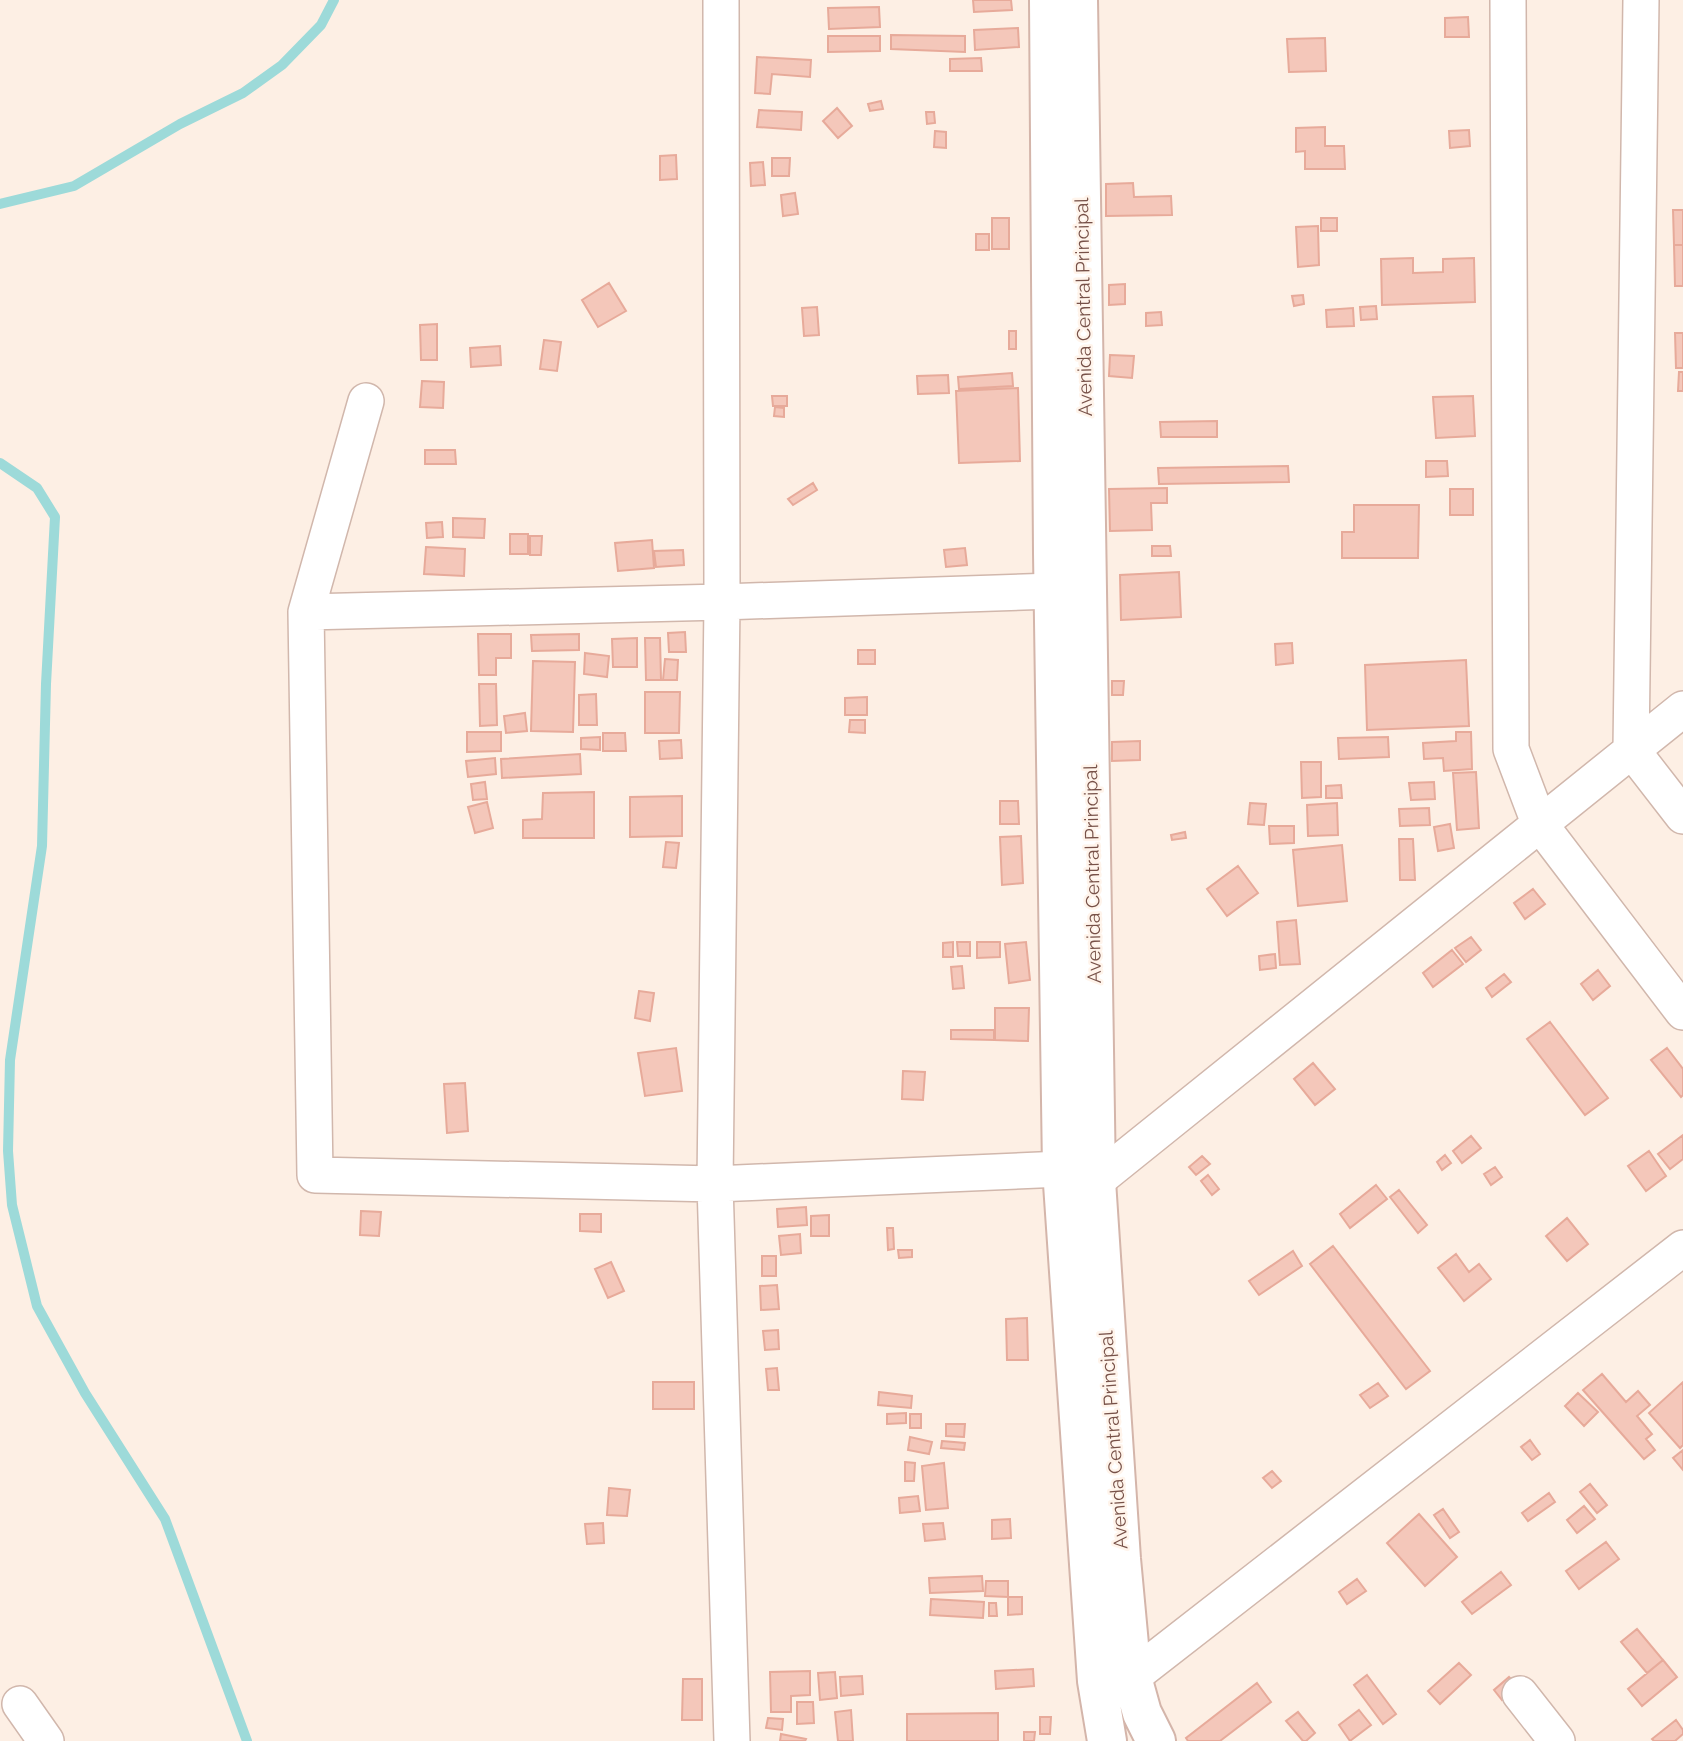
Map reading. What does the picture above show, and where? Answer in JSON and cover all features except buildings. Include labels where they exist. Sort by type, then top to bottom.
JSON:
[{"type":"street","points":[[721,0],[722,602],[715,1184],[732,1741]]},
{"type":"street","name":"Avenida Central Principal","points":[[1049,0],[1071,591],[1079,1175],[1097,1681],[1107,1741]]},
{"type":"street","name":"Avenida Central Principal","points":[[1071,591],[1078,0]]},
{"type":"street","points":[[1508,0],[1511,749],[1539,823],[1683,1012]]},
{"type":"street","points":[[1641,0],[1631,749],[1683,816]]},
{"type":"street","points":[[366,401],[306,612],[315,1175],[715,1184],[1079,1175],[1539,823],[1683,709]]},
{"type":"street","points":[[306,612],[1071,591]]},
{"type":"street","name":"Avenida Central Principal","points":[[1079,1175],[1132,1677],[1142,1713],[1156,1741]]},
{"type":"street","points":[[1132,1677],[1677,1264]]},
{"type":"street","points":[[1520,1694],[1557,1741]]},
{"type":"street","points":[[20,1704],[46,1741]]},
{"type":"waterway","points":[[0,204],[74,186],[180,124],[243,93],[282,65],[321,25],[334,0]]},
{"type":"waterway","points":[[0,463],[37,488],[55,517],[46,684],[42,846],[10,1060],[8,1151],[12,1205],[37,1306],[85,1393],[165,1519],[247,1741]]}]
